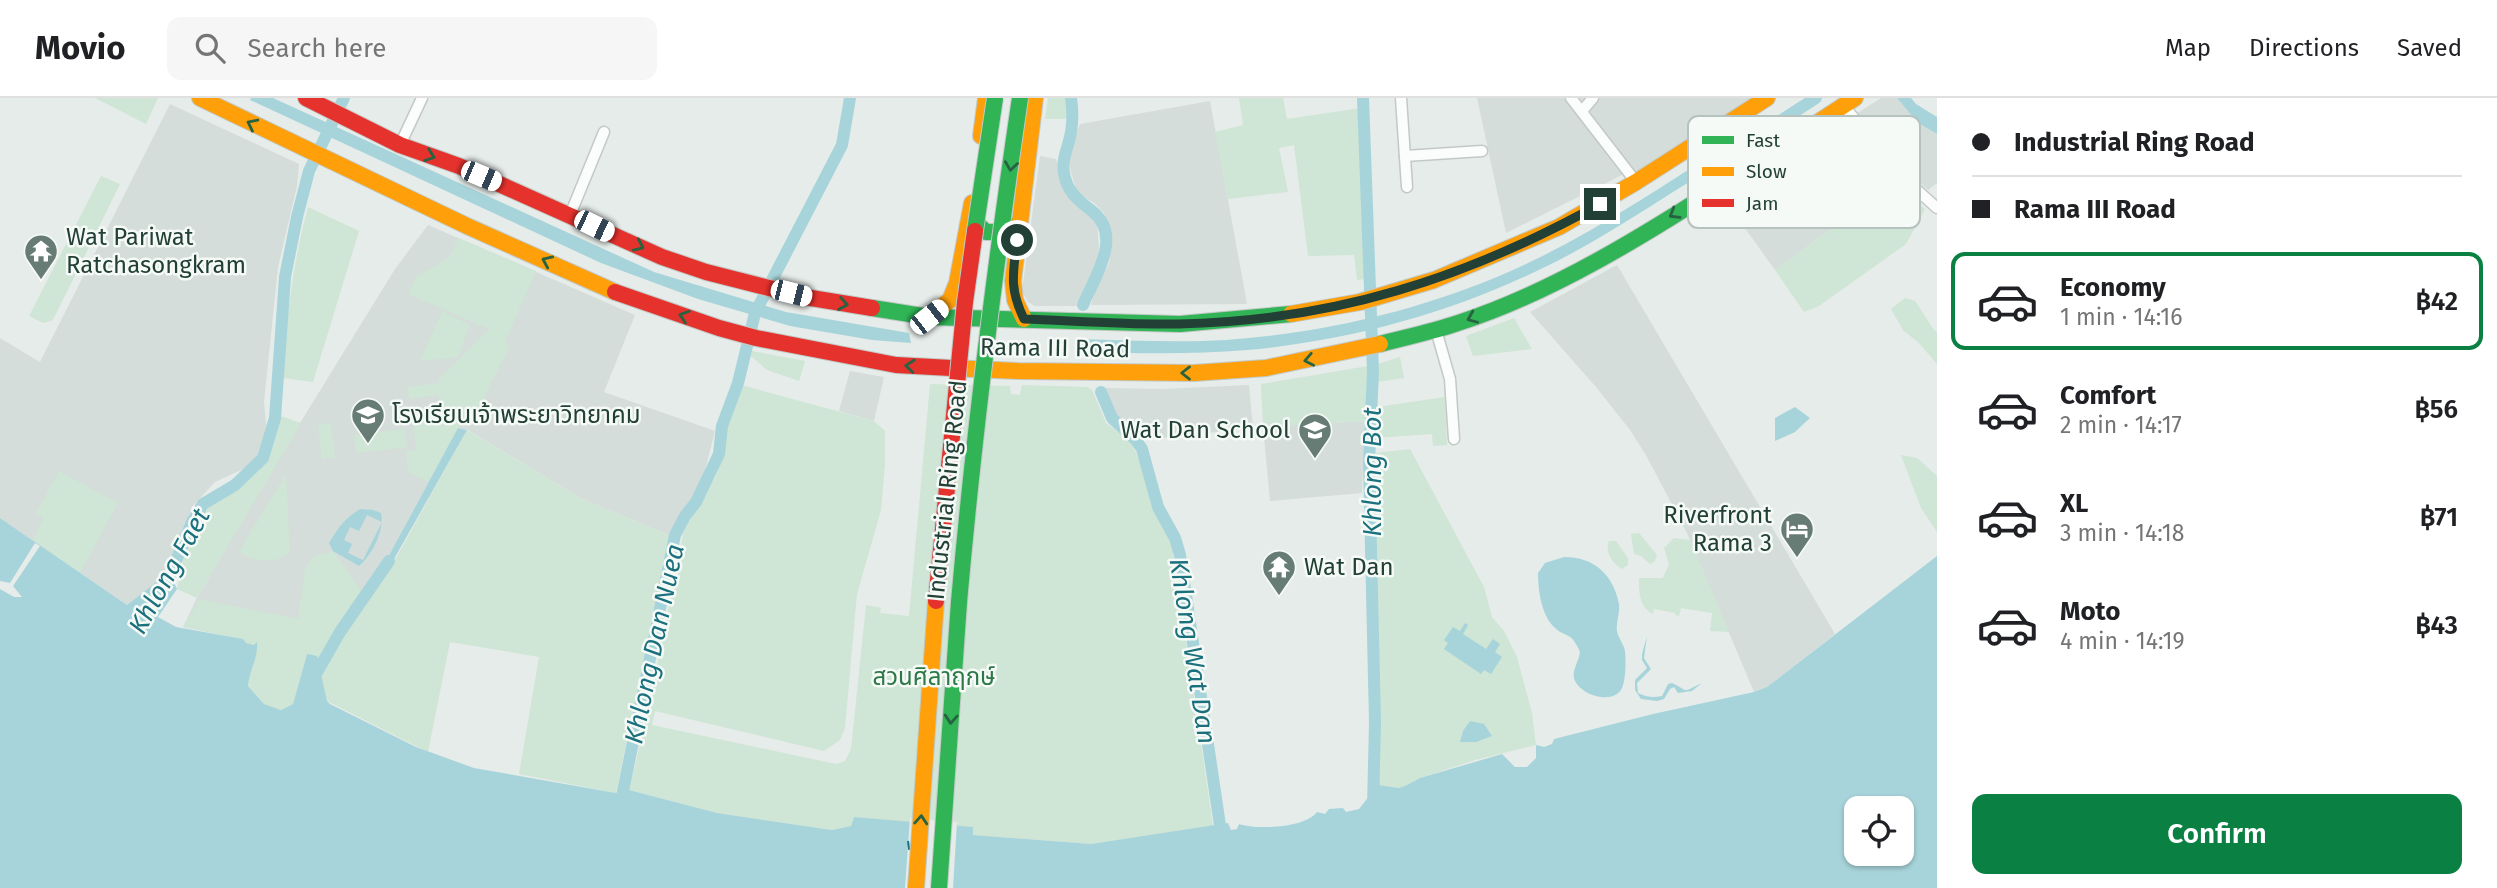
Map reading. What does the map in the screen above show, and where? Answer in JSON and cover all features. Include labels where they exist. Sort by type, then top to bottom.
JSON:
[{"type":"main road","name":"Rama III Road","points":[[200,98],[304,150],[631,299],[756,338],[896,365],[1018,372],[1194,373],[1254,370],[1371,346],[1459,323],[1534,292],[1595,261],[1688,206]]},
{"type":"main road","name":"Rama III Road","points":[[306,98],[400,145],[459,166],[662,257],[706,272],[776,290],[929,317],[1180,324],[1281,316],[1360,302],[1434,280],[1559,227],[1688,149]]},
{"type":"main road","points":[[929,317],[950,300],[957,283],[971,209],[986,98]]},
{"type":"main road","name":"Industrial Ring Road","points":[[916,888],[936,601],[950,448],[965,302],[995,98]]},
{"type":"main road","name":"Industrial Ring Road","points":[[939,888],[973,445],[1020,98]]},
{"type":"main road","points":[[1024,319],[1014,300],[1013,281],[1035,98]]},
{"type":"main road","name":"Rama III Road","points":[[1739,116],[1767,98]]},
{"type":"main road","name":"Rama III Road","points":[[1828,116],[1849,102]]},
{"type":"main road","points":[[971,209],[977,224],[986,232],[1002,232],[1012,226],[1020,212]]},
{"type":"street","points":[[400,145],[422,98]]},
{"type":"street","points":[[1401,98],[1407,187]]},
{"type":"street","points":[[1572,98],[1636,182]]},
{"type":"street","points":[[1581,111],[1593,98]]},
{"type":"street","points":[[570,215],[604,132]]},
{"type":"street","points":[[1405,156],[1482,151]]},
{"type":"street","points":[[1920,193],[1937,208]]},
{"type":"street","points":[[1436,330],[1450,379],[1454,439]]},
{"type":"shaded area","points":[[1477,98],[1564,98],[1624,174],[1506,233]]},
{"type":"shaded area","points":[[1579,98],[1752,98],[1724,116],[1688,116],[1688,139],[1636,173]]},
{"type":"shaded area","points":[[1881,98],[1897,98],[1912,116],[1853,116]]},
{"type":"shaded area","points":[[1210,101],[1247,304],[1091,305],[1095,290],[1109,263],[1111,247],[1104,213],[1077,192],[1071,172],[1068,158],[1080,124]]},
{"type":"shaded area","points":[[170,104],[299,164],[297,186],[278,267],[264,402],[267,435],[260,458],[250,466],[215,482],[192,507],[169,572],[127,605],[0,518],[0,338],[40,362]]},
{"type":"shaded area","points":[[1920,124],[1937,134],[1937,183],[1928,190],[1920,183]]},
{"type":"shaded area","points":[[1040,156],[1056,159],[1064,189],[1097,221],[1097,261],[1076,306],[1035,306],[1028,302],[1022,291]]},
{"type":"shaded area","name":"โรงเรียนเจ้าพระยาวิทยาคม","points":[[428,225],[635,315],[604,392],[715,431],[702,482],[669,535],[582,499],[468,430],[458,428],[380,572],[339,617],[243,639],[183,627],[197,598],[292,436],[395,269]]},
{"type":"shaded area","points":[[1745,228],[1833,228],[1775,270]]},
{"type":"shaded area","points":[[1617,265],[1835,634],[1767,687],[1754,692],[1687,533],[1647,457],[1630,430],[1596,387],[1530,312]]},
{"type":"shaded area","points":[[850,371],[884,377],[874,421],[839,411]]},
{"type":"shaded area","points":[[1249,385],[1253,428],[1145,440],[1115,414],[1104,388],[1163,389]]},
{"type":"shaded area","name":"Wat Dan School","points":[[1365,421],[1362,493],[1270,501],[1263,427]]},
{"type":"green space","points":[[95,98],[158,98],[146,124]]},
{"type":"green space","points":[[1048,98],[1070,98],[1069,116],[1065,119],[1045,119]]},
{"type":"green space","points":[[1239,98],[1283,98],[1287,119],[1361,108],[1365,279],[1357,280],[1354,255],[1308,256],[1294,145],[1279,148],[1288,192],[1228,199],[1215,132],[1243,125]]},
{"type":"green space","points":[[101,176],[120,184],[53,320],[43,323],[29,316]]},
{"type":"green space","points":[[1920,205],[1925,209],[1920,218]]},
{"type":"green space","points":[[308,207],[359,231],[313,382],[283,378],[291,291]]},
{"type":"green space","points":[[1833,228],[1915,228],[1906,244],[1819,306],[1804,312],[1775,270]]},
{"type":"green space","points":[[459,238],[536,271],[505,342],[510,346],[476,413],[440,405],[439,395],[409,399],[408,387],[439,383],[439,379],[489,329],[408,294],[417,276],[449,258]]},
{"type":"green space","points":[[1905,298],[1915,301],[1937,332],[1937,364],[1919,343],[1903,330],[1891,309]]},
{"type":"green space","points":[[442,311],[470,325],[458,357],[420,361]]},
{"type":"green space","points":[[1514,318],[1532,349],[1473,356],[1466,336]]},
{"type":"green space","points":[[752,351],[805,361],[799,381],[767,370],[751,356]]},
{"type":"green space","points":[[1400,357],[1404,378],[1378,382],[1378,364]]},
{"type":"green space","points":[[1368,366],[1365,421],[1263,427],[1261,384]]},
{"type":"green space","name":"สวนศิลาฤกษ์","points":[[930,384],[1010,386],[1011,394],[1020,395],[1022,385],[1087,387],[1092,390],[1106,423],[1131,441],[1143,470],[1151,505],[1171,538],[1213,826],[1091,844],[972,835],[973,828],[854,817],[851,826],[832,830],[717,813],[629,790],[648,711],[684,530],[716,476],[722,458],[725,428],[741,385],[874,421],[885,431],[881,510],[857,594],[845,728],[840,740],[824,751],[655,711],[652,725],[836,764],[845,761],[851,749],[866,605],[881,608],[880,613],[909,616]]},
{"type":"green space","points":[[1445,397],[1447,445],[1433,446],[1432,434],[1375,438],[1377,407]]},
{"type":"green space","points":[[278,415],[301,423],[197,598],[177,589],[186,550],[197,521],[217,499],[261,466],[271,447]]},
{"type":"green space","points":[[466,418],[429,482],[408,472],[406,451],[416,450],[413,424]]},
{"type":"green space","points":[[331,423],[335,457],[322,459],[318,424]]},
{"type":"green space","points":[[405,429],[407,447],[356,453],[354,435]]},
{"type":"green space","points":[[467,430],[582,499],[669,535],[616,793],[519,774],[539,657],[450,642],[428,752],[327,701],[307,654],[293,704],[281,710],[264,704],[248,686],[256,655],[256,643],[254,645],[245,643],[243,639],[183,627],[199,599],[298,619],[305,569],[314,556],[333,551],[362,592],[380,572],[385,575]]},
{"type":"green space","points":[[1410,449],[1484,587],[1492,617],[1504,631],[1517,657],[1532,713],[1536,745],[1475,760],[1420,778],[1399,788],[1378,785],[1380,723],[1373,549],[1375,453]]},
{"type":"green space","points":[[1901,455],[1917,458],[1937,476],[1937,532],[1921,508]]},
{"type":"green space","points":[[59,471],[118,503],[80,573],[33,540],[43,518],[36,513]]},
{"type":"green space","points":[[286,474],[290,551],[274,560],[242,555],[240,550]]},
{"type":"green space","points":[[1639,533],[1657,555],[1655,561],[1650,564],[1634,554],[1631,534]]},
{"type":"green space","points":[[1674,538],[1690,540],[1729,632],[1710,631],[1712,613],[1681,608],[1679,616],[1654,609],[1653,614],[1642,603],[1639,578],[1663,578],[1669,564],[1664,548]]},
{"type":"green space","points":[[1609,541],[1616,541],[1628,558],[1628,565],[1622,569],[1610,557]]},
{"type":"water","points":[[273,98],[654,272],[786,312],[909,333],[911,343],[872,340],[790,326],[698,299],[601,263],[250,100]]},
{"type":"water","points":[[1897,98],[1911,98],[1937,117],[1937,134],[1920,124],[1920,116],[1912,116]]},
{"type":"water","points":[[1688,170],[1688,182],[1592,242],[1508,284],[1436,311],[1361,332],[1285,346],[1204,353],[1077,352],[1077,339],[1207,341],[1263,337],[1336,325],[1408,308],[1513,270],[1623,211]]},
{"type":"water","points":[[1795,407],[1810,418],[1795,432],[1775,441],[1775,418]]},
{"type":"water","points":[[458,428],[467,430],[385,575],[380,572]]},
{"type":"water","points":[[360,509],[373,510],[381,513],[382,520],[367,515],[359,531],[350,527],[344,540],[352,544],[348,553],[363,560],[381,523],[373,549],[359,566],[333,551],[329,543],[342,524]]},
{"type":"water","points":[[0,518],[127,605],[169,572],[177,589],[158,617],[176,627],[243,639],[254,645],[257,642],[248,686],[264,704],[281,710],[293,704],[307,654],[317,656],[327,701],[330,704],[416,747],[474,768],[616,793],[629,790],[717,813],[832,830],[851,826],[854,817],[973,827],[973,835],[1091,844],[1228,823],[1231,830],[1237,829],[1239,824],[1257,827],[1280,826],[1302,821],[1317,812],[1325,814],[1329,809],[1343,808],[1346,812],[1359,809],[1378,785],[1399,788],[1420,778],[1502,754],[1515,767],[1527,767],[1536,758],[1536,745],[1544,747],[1552,744],[1554,739],[1754,692],[1767,687],[1937,556],[1937,888],[0,888]]},
{"type":"water","points":[[1564,557],[1593,564],[1607,576],[1616,593],[1619,604],[1617,631],[1625,651],[1625,670],[1622,688],[1612,696],[1596,696],[1577,684],[1574,675],[1580,652],[1577,645],[1571,637],[1553,626],[1543,608],[1538,573],[1545,563]]},
{"type":"water","points":[[1465,623],[1468,625],[1463,634],[1486,649],[1493,639],[1500,644],[1495,652],[1502,657],[1491,674],[1484,670],[1481,674],[1444,649],[1448,643],[1444,640],[1453,627],[1460,631]]},
{"type":"water","points":[[1647,636],[1644,658],[1651,669],[1637,683],[1638,693],[1659,697],[1668,684],[1672,683],[1686,690],[1702,683],[1692,691],[1678,693],[1674,687],[1664,699],[1657,701],[1641,699],[1635,690],[1635,680],[1647,668],[1642,654]]},
{"type":"water","points":[[1470,721],[1484,724],[1492,736],[1476,742],[1460,742]]},
{"type":"pier","points":[[957,332],[1006,333],[1004,353],[954,352]]},
{"type":"pier","points":[[35,543],[40,546],[13,586],[22,597],[14,597],[0,589],[0,581],[10,583]]},
{"type":"pier","points":[[910,818],[957,822],[953,888],[905,888]]},
{"type":"waterway","name":"Khlong Faet","points":[[165,588],[192,522],[203,504],[235,485],[263,458],[275,418],[285,277],[297,217],[309,171],[344,98]]},
{"type":"waterway","name":"Khlong Dan Nuea","points":[[620,806],[675,535],[696,502],[719,454],[722,426],[738,383],[755,313],[842,145],[850,98]]},
{"type":"waterway","name":"Khlong Wat Dan","points":[[1071,98],[1072,125],[1064,164],[1065,180],[1074,195],[1101,221],[1106,232],[1104,257],[1083,305]]},
{"type":"waterway","name":"Khlong Bot","points":[[1363,98],[1373,371],[1369,462],[1375,722],[1373,808]]},
{"type":"waterway","points":[[1788,116],[1816,98]]},
{"type":"waterway","name":"Khlong Wat Dan","points":[[1101,392],[1112,418],[1142,449],[1158,507],[1175,538],[1180,555],[1222,839]]},
{"type":"waterway","points":[[312,681],[340,632],[389,561]]},
{"type":"ferry route","points":[[908,841],[910,856]]},
{"type":"traffic: fast","points":[[975,231],[995,98]]},
{"type":"traffic: fast","points":[[959,602],[986,350],[1020,98]]},
{"type":"traffic: fast","points":[[1380,344],[1448,326],[1529,295],[1600,260],[1688,206]]},
{"type":"traffic: fast","points":[[973,213],[977,224],[986,232],[1002,232],[1012,226]]},
{"type":"traffic: fast","points":[[872,308],[929,317],[1180,324],[1291,314]]},
{"type":"traffic: fast","points":[[939,888],[959,602]]},
{"type":"traffic: slow","points":[[200,98],[467,226],[615,292]]},
{"type":"traffic: slow","points":[[981,136],[986,98]]},
{"type":"traffic: slow","points":[[1024,319],[1015,300],[1013,281],[1035,98]]},
{"type":"traffic: slow","points":[[1739,116],[1767,98]]},
{"type":"traffic: slow","points":[[1828,116],[1855,98]]},
{"type":"traffic: slow","points":[[1291,314],[1360,302],[1434,280],[1559,227],[1688,149]]},
{"type":"traffic: slow","points":[[929,317],[950,300],[957,283],[972,203]]},
{"type":"traffic: slow","points":[[951,368],[1194,373],[1266,368],[1380,344]]},
{"type":"traffic: slow","points":[[916,888],[936,601]]},
{"type":"traffic: jam","points":[[306,98],[400,145],[459,166],[662,257],[706,272],[805,297],[872,308]]},
{"type":"traffic: jam","points":[[936,601],[965,302],[975,231]]},
{"type":"traffic: jam","points":[[615,292],[756,338],[896,365],[951,368]]},
{"type":"place","name":"Wat Pariwat Ratchasongkram","points":[[41,281]]},
{"type":"place","name":"โรงเรียนเจ้าพระยาวิทยาคม","points":[[368,445]]},
{"type":"place","name":"Wat Dan School","points":[[1315,460]]},
{"type":"place","name":"Riverfront Rama 3","points":[[1797,559]]},
{"type":"place","name":"Wat Dan","points":[[1279,597]]},
{"type":"route","points":[[1017,240],[1014,300],[1024,319],[1180,324],[1281,316],[1382,296],[1434,280],[1516,247],[1600,204]]}]
